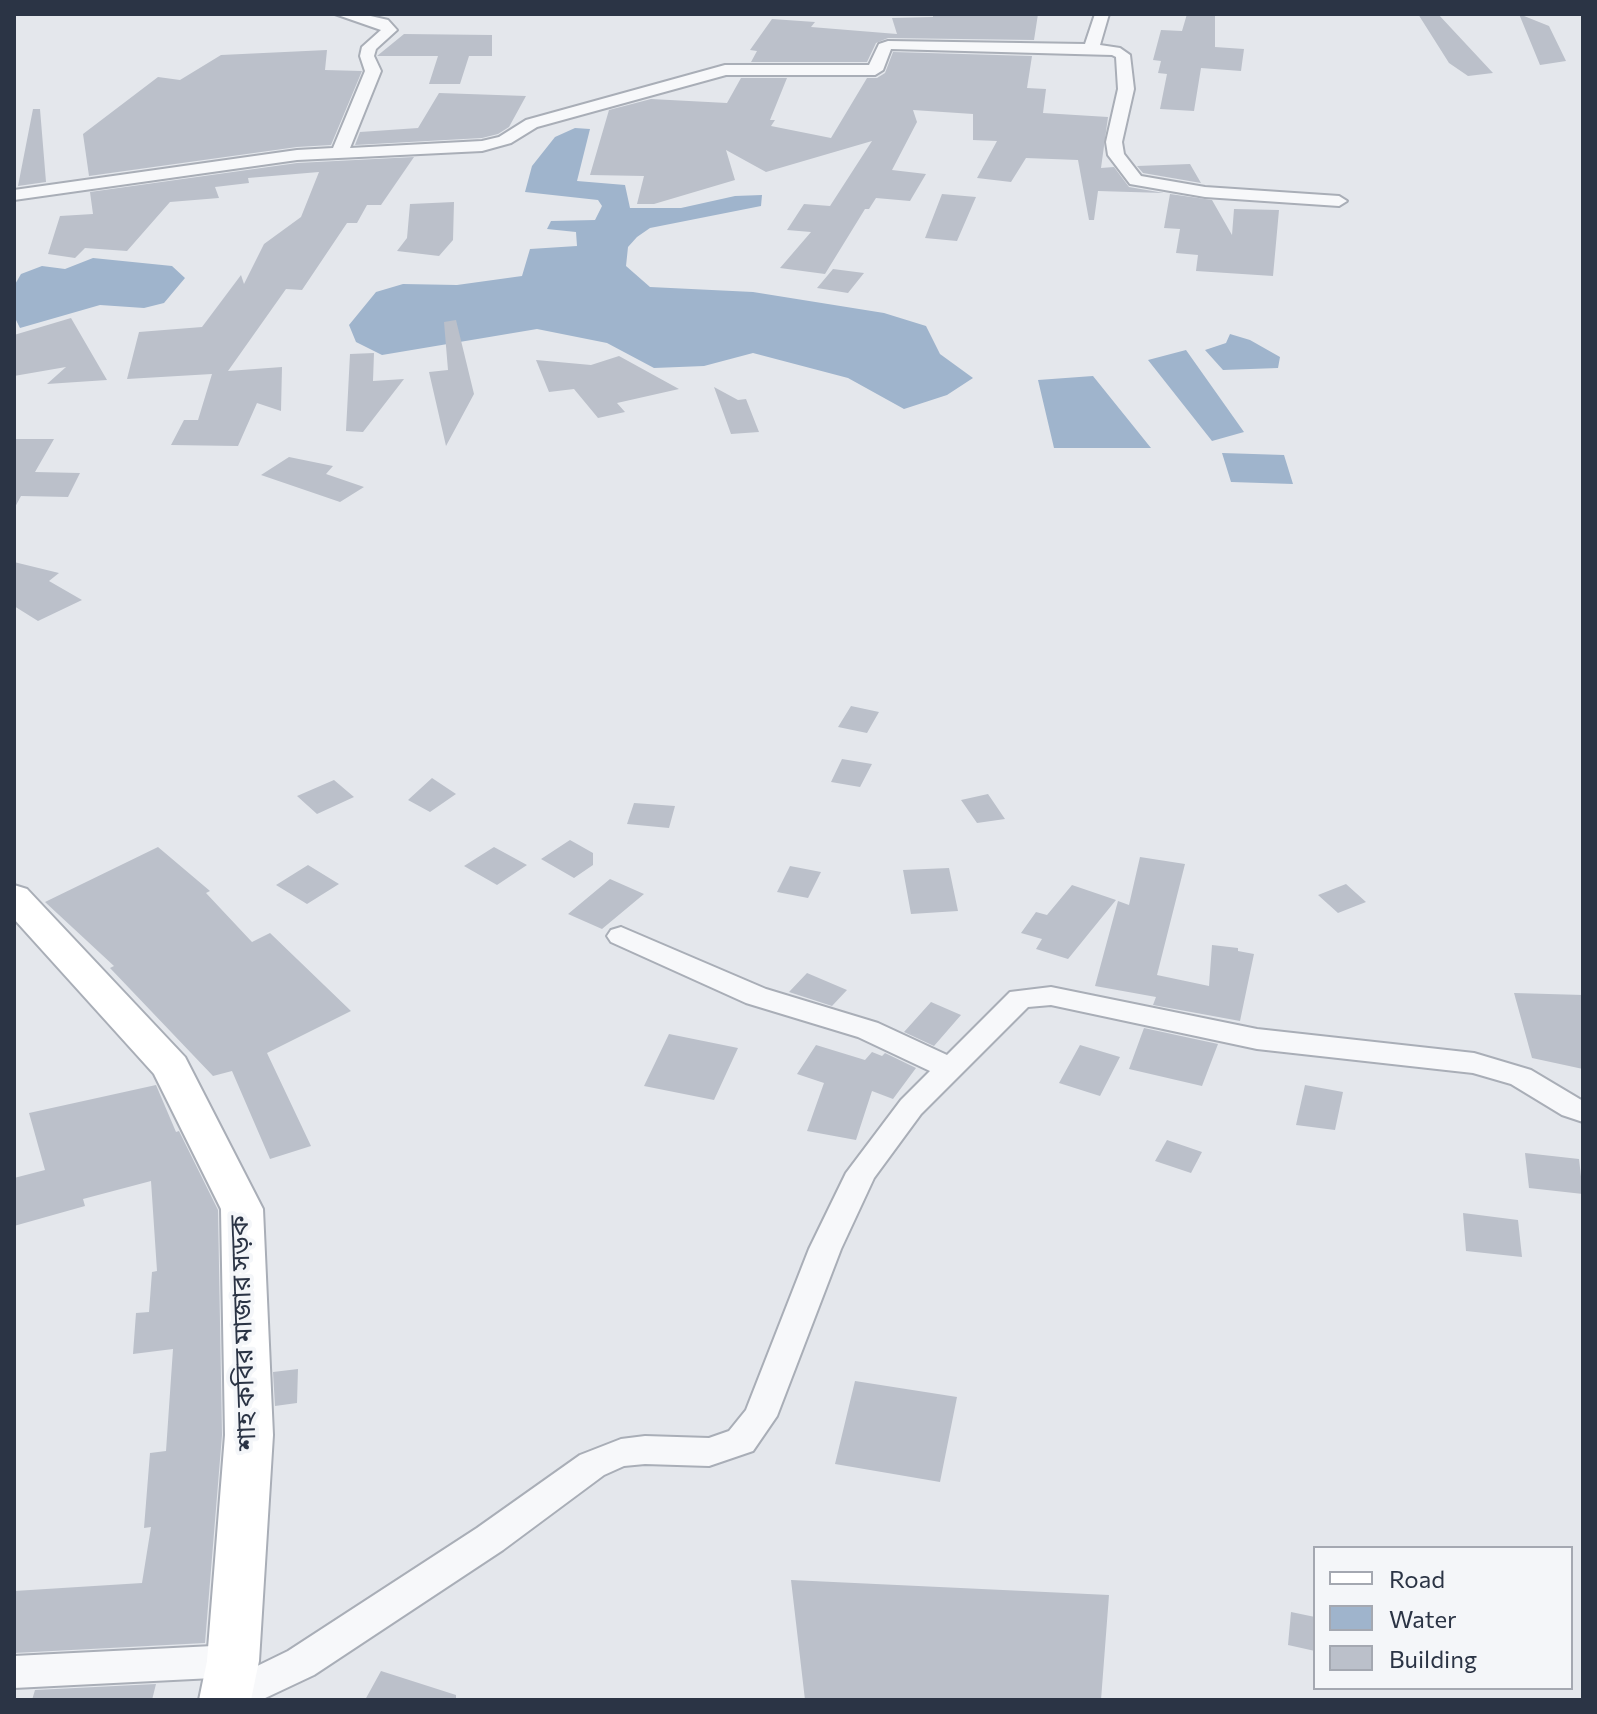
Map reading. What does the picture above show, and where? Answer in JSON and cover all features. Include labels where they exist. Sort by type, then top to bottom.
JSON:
[{"type":"street","points":[[340,151],[360,109],[373,71],[367,56],[369,47],[390,30],[383,23],[342,14]]},
{"type":"street","points":[[1091,49],[1102,14]]},
{"type":"street","points":[[14,195],[236,162],[340,151],[497,143],[532,123],[585,111],[725,70],[875,70],[884,47],[888,45],[1115,51],[1123,55],[1126,89],[1114,142],[1116,155],[1136,180],[1205,192],[1339,201]]},
{"type":"street","name":"শাহ কবির মাজার সড়ক","points":[[14,897],[171,1067],[242,1209],[249,1435],[227,1686]]},
{"type":"street","points":[[621,936],[756,996],[868,1030],[952,1069]]},
{"type":"street","points":[[14,1672],[227,1686],[301,1663],[490,1539],[592,1465],[621,1453],[645,1450],[709,1452],[741,1441],[760,1416],[825,1249],[861,1173],[911,1107],[1020,999],[1051,996],[1257,1039],[1474,1063],[1521,1077],[1583,1112]]},
{"type":"water","points":[[575,128],[590,129],[577,181],[625,185],[630,208],[681,208],[735,196],[762,195],[761,206],[650,228],[637,237],[628,247],[626,266],[650,287],[753,292],[884,313],[926,326],[940,354],[973,378],[947,395],[904,409],[848,378],[753,353],[704,366],[654,368],[607,343],[537,329],[382,355],[356,342],[349,325],[376,292],[403,284],[457,285],[522,276],[530,249],[577,246],[576,232],[547,229],[551,221],[595,220],[602,206],[598,200],[525,192],[532,166],[555,137]]},
{"type":"water","points":[[93,258],[172,266],[185,278],[164,303],[144,308],[100,305],[20,328],[14,316],[14,286],[21,274],[42,266],[65,269]]},
{"type":"water","points":[[1230,334],[1250,340],[1280,357],[1278,368],[1223,370],[1205,350],[1226,343]]},
{"type":"water","points":[[1186,350],[1244,432],[1212,441],[1148,360]]},
{"type":"water","points":[[1093,376],[1151,448],[1054,448],[1038,380]]},
{"type":"water","points":[[1222,453],[1284,455],[1293,484],[1231,482]]},
{"type":"building","points":[[933,14],[1038,14],[1034,40],[888,38],[876,43],[867,62],[751,62],[757,51],[750,50],[772,19],[815,22],[811,27],[897,34],[892,18],[933,17]]},
{"type":"building","points":[[1187,14],[1215,14],[1215,47],[1244,49],[1241,71],[1201,68],[1194,111],[1160,109],[1167,74],[1158,73],[1161,61],[1153,60],[1161,30],[1182,31]]},
{"type":"building","points":[[1418,14],[1438,14],[1493,73],[1468,76],[1449,63]]},
{"type":"building","points":[[1519,14],[1549,26],[1566,61],[1540,65]]},
{"type":"building","points":[[404,34],[492,35],[492,56],[469,56],[460,84],[429,84],[438,56],[377,56]]},
{"type":"building","points":[[327,50],[325,70],[362,71],[331,145],[89,176],[83,134],[158,77],[180,80],[221,55]]},
{"type":"building","points":[[893,52],[1032,56],[1027,88],[1046,89],[1043,113],[1108,117],[1101,168],[1114,167],[1129,187],[1164,193],[1098,191],[1094,220],[1089,220],[1078,160],[1026,158],[1011,182],[977,178],[997,141],[973,140],[973,114],[913,110],[917,122],[892,170],[926,174],[910,201],[876,198],[869,209],[865,209],[825,274],[780,268],[811,232],[787,230],[804,204],[830,206],[872,141],[766,172],[726,150],[735,180],[654,204],[637,204],[644,176],[590,175],[609,110],[651,99],[727,103],[741,78],[787,78],[770,120],[775,120],[771,126],[831,138],[867,78],[877,78],[885,73]]},
{"type":"building","points":[[439,93],[526,96],[509,127],[498,134],[482,138],[355,145],[360,132],[418,128]]},
{"type":"building","points":[[33,109],[40,109],[46,182],[18,186]]},
{"type":"building","points":[[414,157],[381,205],[367,205],[357,223],[347,223],[302,290],[286,289],[228,371],[282,367],[281,411],[257,403],[238,446],[171,445],[184,420],[198,420],[212,374],[127,379],[139,332],[202,327],[241,275],[244,284],[264,244],[301,217],[319,172],[248,178],[249,183],[215,187],[219,198],[170,202],[127,251],[85,248],[75,258],[48,254],[60,216],[93,214],[90,192],[297,163]]},
{"type":"building","points":[[1190,164],[1201,183],[1143,173],[1137,166]]},
{"type":"building","points":[[942,194],[976,197],[957,241],[925,238]]},
{"type":"building","points":[[1170,194],[1212,200],[1232,235],[1234,209],[1279,210],[1273,276],[1196,271],[1198,255],[1176,253],[1180,229],[1164,228]]},
{"type":"building","points":[[454,202],[453,240],[439,256],[397,251],[407,238],[410,204]]},
{"type":"building","points":[[833,269],[864,273],[848,293],[817,288]]},
{"type":"building","points":[[71,318],[107,380],[47,384],[66,367],[14,376],[14,335]]},
{"type":"building","points":[[456,320],[474,394],[446,446],[429,372],[448,370],[444,322]]},
{"type":"building","points":[[374,353],[373,381],[404,379],[363,432],[346,431],[350,354]]},
{"type":"building","points":[[619,356],[679,389],[617,403],[625,412],[598,418],[574,389],[549,392],[536,360],[591,365]]},
{"type":"building","points":[[714,387],[738,400],[746,399],[759,432],[731,434]]},
{"type":"building","points":[[14,439],[54,439],[35,472],[80,473],[68,497],[21,496],[14,509]]},
{"type":"building","points":[[289,457],[333,466],[326,474],[364,487],[340,502],[261,475]]},
{"type":"building","points":[[14,562],[59,573],[49,581],[82,600],[38,621],[14,606]]},
{"type":"building","points":[[851,706],[879,712],[867,733],[838,727]]},
{"type":"building","points":[[842,759],[872,764],[860,787],[831,782]]},
{"type":"building","points":[[432,778],[456,794],[430,812],[408,800]]},
{"type":"building","points":[[334,780],[354,797],[317,814],[297,796]]},
{"type":"building","points":[[988,794],[1005,819],[977,823],[961,800]]},
{"type":"building","points":[[634,803],[675,806],[669,828],[627,824]]},
{"type":"building","points":[[570,840],[593,853],[593,865],[574,878],[541,859]]},
{"type":"building","points":[[158,847],[210,891],[206,893],[252,942],[270,933],[351,1011],[267,1053],[311,1146],[270,1159],[232,1071],[213,1076],[110,968],[114,966],[45,902]]},
{"type":"building","points":[[494,847],[527,865],[497,885],[464,866]]},
{"type":"building","points":[[1140,857],[1185,864],[1157,975],[1209,986],[1212,945],[1238,948],[1238,951],[1254,954],[1240,1021],[1153,1005],[1156,997],[1095,986],[1118,901],[1129,905]]},
{"type":"building","points":[[308,865],[339,884],[307,904],[276,885]]},
{"type":"building","points":[[790,866],[821,872],[808,898],[777,892]]},
{"type":"building","points":[[949,868],[958,911],[911,914],[903,870]]},
{"type":"building","points":[[610,879],[644,894],[602,929],[568,914]]},
{"type":"building","points":[[1346,884],[1366,902],[1338,913],[1318,895]]},
{"type":"building","points":[[1072,885],[1116,900],[1068,959],[1036,949],[1042,939],[1021,933],[1036,912],[1047,915]]},
{"type":"building","points":[[807,973],[847,990],[832,1006],[789,992]]},
{"type":"building","points":[[1514,993],[1583,995],[1583,1069],[1532,1058]]},
{"type":"building","points":[[931,1002],[961,1015],[934,1046],[904,1032]]},
{"type":"building","points":[[1144,1028],[1218,1044],[1202,1086],[1129,1069]]},
{"type":"building","points":[[669,1034],[738,1048],[714,1100],[644,1086]]},
{"type":"building","points":[[816,1045],[865,1060],[872,1052],[882,1056],[885,1053],[916,1068],[893,1099],[872,1091],[856,1140],[807,1131],[824,1083],[797,1074]]},
{"type":"building","points":[[1080,1045],[1120,1057],[1100,1096],[1059,1083]]},
{"type":"building","points":[[156,1085],[176,1132],[179,1131],[218,1210],[222,1435],[205,1643],[14,1653],[14,1591],[142,1583],[151,1527],[144,1528],[150,1453],[166,1451],[173,1349],[133,1354],[136,1313],[149,1312],[152,1272],[157,1271],[151,1181],[83,1199],[85,1206],[14,1226],[14,1178],[45,1170],[29,1113]]},
{"type":"building","points":[[1305,1085],[1343,1092],[1335,1130],[1296,1125]]},
{"type":"building","points":[[1167,1140],[1202,1152],[1191,1173],[1155,1161]]},
{"type":"building","points":[[1525,1153],[1579,1159],[1583,1194],[1529,1188]]},
{"type":"building","points":[[1463,1213],[1518,1220],[1522,1257],[1466,1251]]},
{"type":"building","points":[[298,1369],[297,1403],[275,1406],[273,1372]]},
{"type":"building","points":[[855,1381],[957,1397],[940,1482],[835,1464]]},
{"type":"building","points":[[791,1580],[1109,1595],[1101,1700],[805,1700]]},
{"type":"building","points":[[1291,1612],[1313,1617],[1313,1651],[1288,1645]]},
{"type":"building","points":[[381,1671],[456,1695],[456,1700],[365,1700]]},
{"type":"building","points":[[156,1684],[152,1700],[32,1700],[35,1690]]}]
